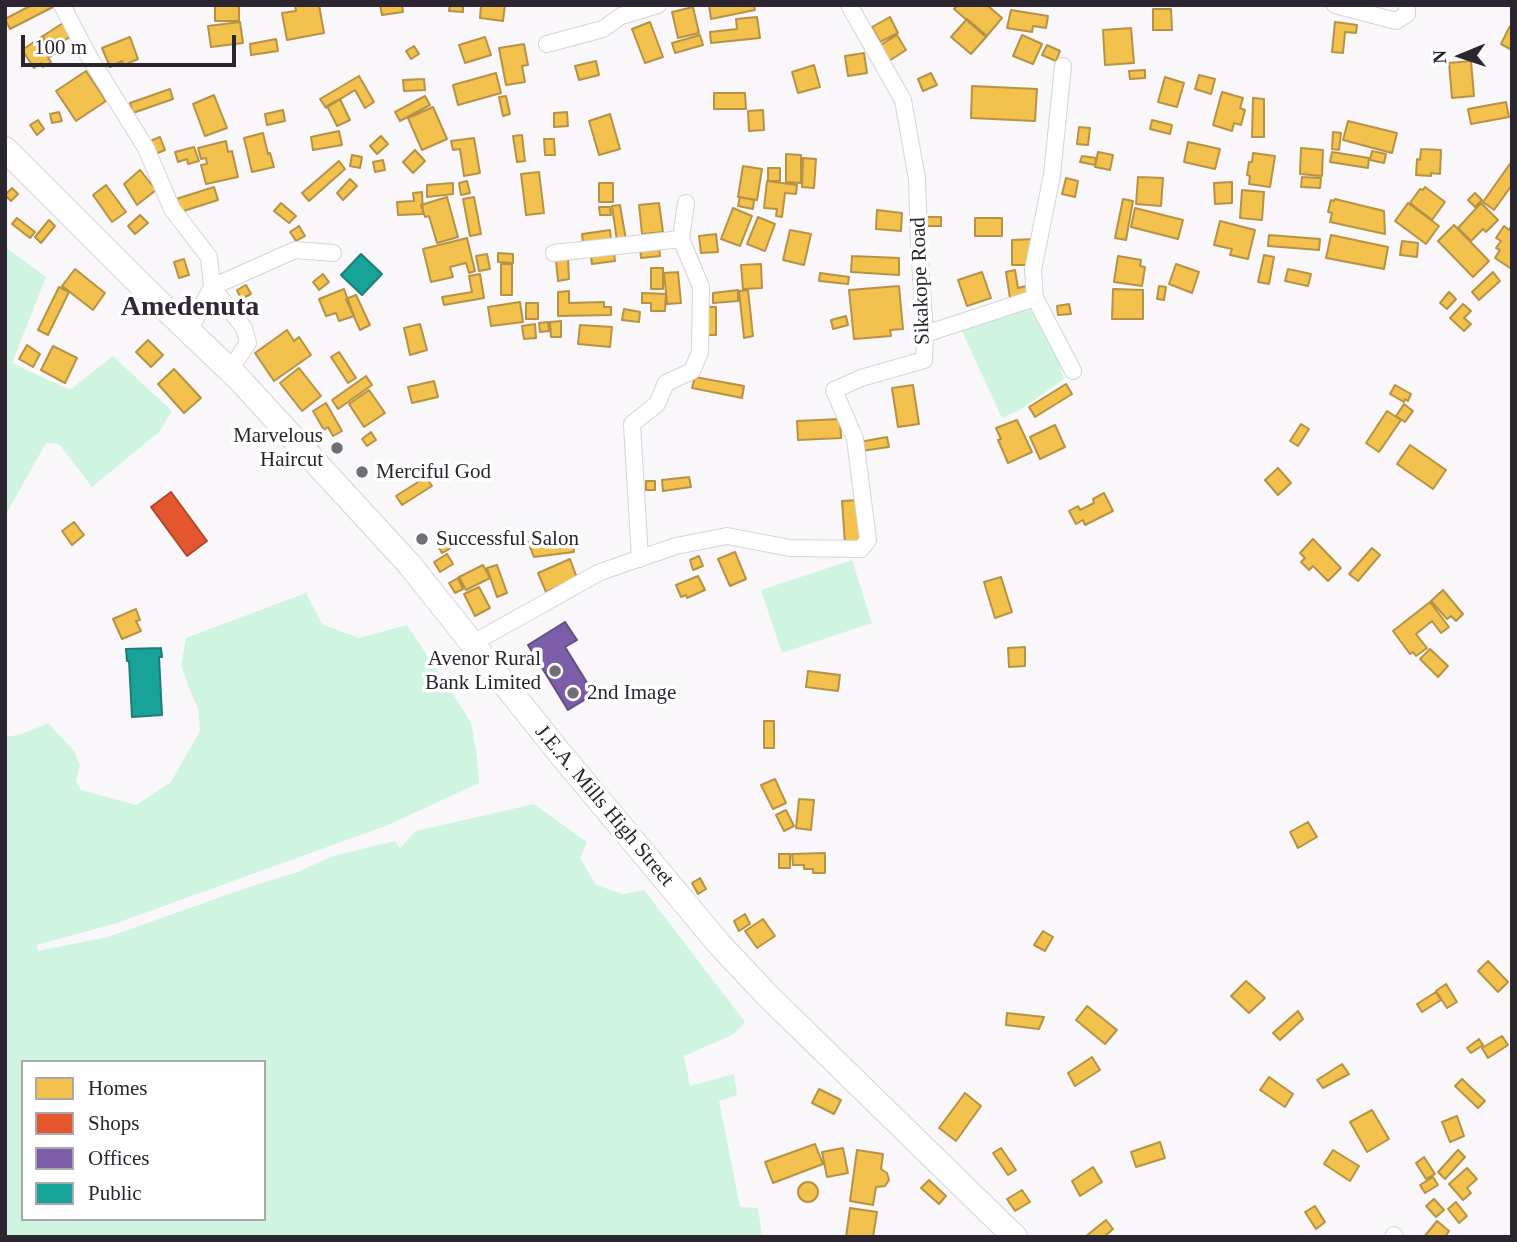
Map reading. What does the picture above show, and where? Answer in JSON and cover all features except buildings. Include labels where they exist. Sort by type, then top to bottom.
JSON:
[{"type":"highway","name":"J.E.A. Mills High Street","points":[[5,149],[230,370],[409,564],[558,751],[720,946],[1015,1237]]},
{"type":"street","points":[[62,5],[88,55],[146,148],[172,209],[209,257],[212,287],[244,328],[248,343],[230,370]]},
{"type":"street","points":[[547,44],[603,29],[621,16],[658,5]]},
{"type":"street","name":"Sikakope Road","points":[[473,643],[600,572],[676,547],[727,536],[790,548],[861,549],[867,540],[855,439],[834,390],[861,378],[924,360],[925,334],[917,179],[903,100],[849,5]]},
{"type":"street","points":[[1335,5],[1396,21],[1407,13],[1407,5]]},
{"type":"street","points":[[1063,66],[1052,175],[1033,270],[1035,298],[1073,371]]},
{"type":"street","points":[[640,559],[632,424],[657,404],[666,383],[692,371],[700,352],[701,288],[681,239],[686,203]]},
{"type":"street","points":[[554,253],[681,239]]},
{"type":"street","points":[[189,331],[212,287],[295,250],[333,253]]},
{"type":"street","points":[[925,334],[1035,298]]},
{"type":"green space","points":[[5,247],[46,277],[12,363],[70,390],[113,356],[172,411],[159,432],[92,487],[59,444],[46,443],[5,516]]},
{"type":"green space","points":[[1029,303],[1051,337],[1064,379],[1020,410],[1002,418],[962,331]]},
{"type":"green space","points":[[852,560],[872,623],[782,653],[761,590]]},
{"type":"green space","points":[[306,593],[322,624],[359,638],[407,625],[471,722],[479,783],[388,825],[114,924],[36,945],[38,951],[108,937],[298,872],[333,856],[395,841],[400,848],[416,831],[534,804],[587,842],[580,858],[596,885],[623,894],[644,890],[745,1022],[734,1034],[684,1056],[690,1086],[734,1074],[737,1095],[719,1101],[740,1207],[758,1208],[762,1237],[5,1237],[5,734],[7,737],[22,734],[48,723],[74,751],[80,765],[76,781],[81,790],[136,805],[171,782],[200,731],[198,708],[181,666],[186,638]]},
{"type":"place","name":"Marvelous Haircut","points":[[337,448]]},
{"type":"place","name":"Merciful God","points":[[362,472]]},
{"type":"place","name":"Successful Salon","points":[[422,539]]},
{"type":"place","name":"Avenor Rural Bank Limited","points":[[555,671]]},
{"type":"place","name":"2nd Image","points":[[573,693]]},
{"type":"district","name":"Amedenuta","points":[[190,308]]}]
